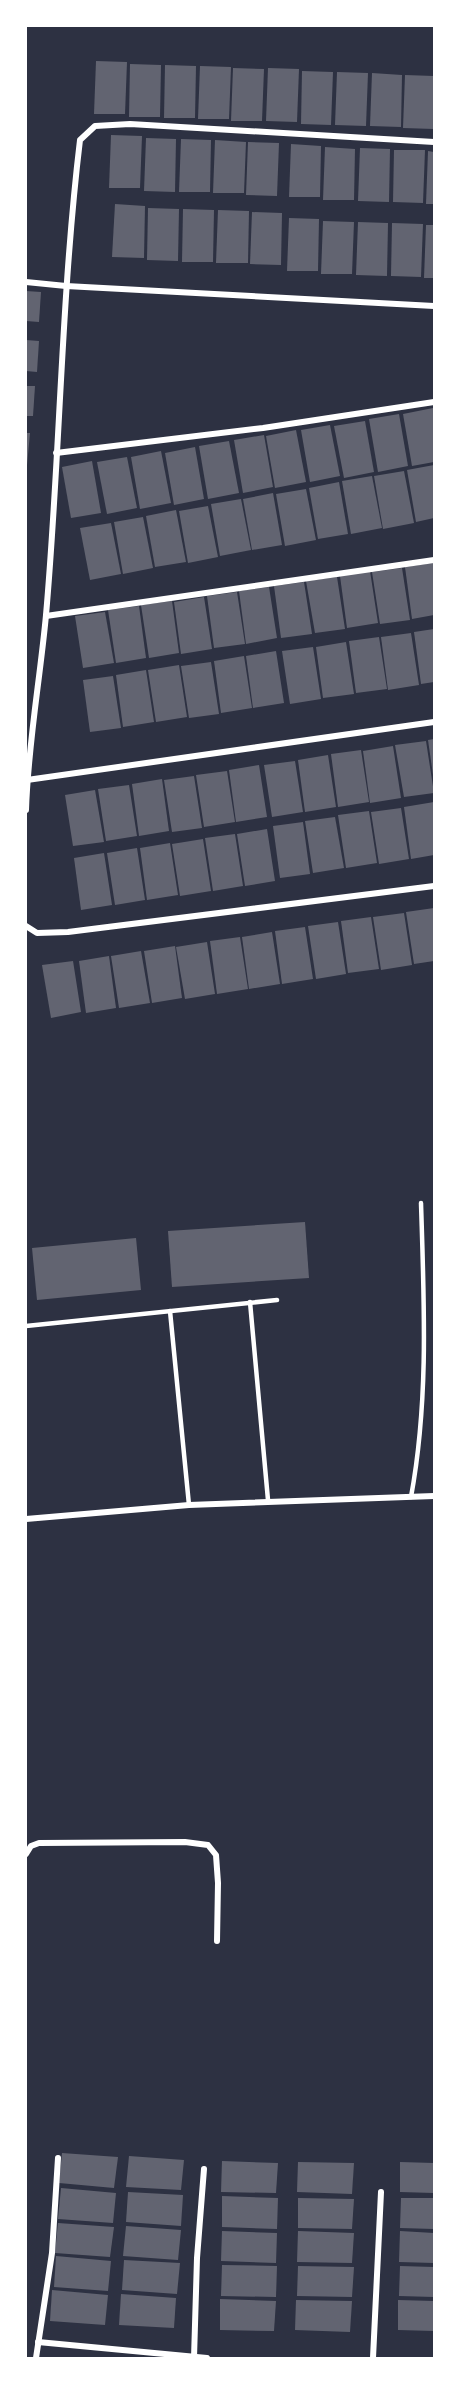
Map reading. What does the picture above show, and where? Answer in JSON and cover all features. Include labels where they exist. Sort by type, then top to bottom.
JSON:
[{"type":"street","points":[[26,810],[27,760],[46,616],[66,286],[80,140],[95,126],[130,123],[435,142]]},
{"type":"street","points":[[26,282],[435,306]]},
{"type":"street","points":[[56,453],[263,428],[435,402]]},
{"type":"street","points":[[46,616],[435,560]]},
{"type":"street","points":[[27,780],[435,722]]},
{"type":"street","points":[[26,926],[37,933],[68,932],[435,886]]},
{"type":"street","points":[[26,1519],[189,1504],[435,1496]]},
{"type":"street","points":[[26,1854],[31,1846],[39,1843],[185,1842],[208,1845],[216,1855],[217,1941]]},
{"type":"street","points":[[36,2358],[52,2253],[58,2158]]},
{"type":"street","points":[[194,2358],[197,2258],[204,2169]]},
{"type":"street","points":[[373,2358],[381,2192]]},
{"type":"street","points":[[38,2342],[207,2358]]},
{"type":"lane","points":[[411,1497],[419,1455],[423,1356],[421,1203]]},
{"type":"lane","points":[[26,1326],[277,1300]]},
{"type":"lane","points":[[250,1302],[268,1500]]},
{"type":"lane","points":[[170,1311],[189,1504]]},
{"type":"building","points":[[96,61],[127,62],[125,114],[94,114]]},
{"type":"building","points":[[130,64],[161,65],[160,117],[129,117]]},
{"type":"building","points":[[165,65],[196,66],[195,118],[164,118]]},
{"type":"building","points":[[200,66],[231,67],[229,119],[198,119]]},
{"type":"building","points":[[233,68],[264,69],[262,121],[231,121]]},
{"type":"building","points":[[268,68],[299,69],[297,122],[266,121]]},
{"type":"building","points":[[302,71],[333,72],[331,125],[301,124]]},
{"type":"building","points":[[337,72],[368,73],[366,126],[335,125]]},
{"type":"building","points":[[372,73],[402,75],[401,127],[370,126]]},
{"type":"building","points":[[405,75],[434,76],[434,129],[403,128]]},
{"type":"building","points":[[111,135],[142,136],[140,188],[109,188]]},
{"type":"building","points":[[146,138],[176,139],[175,192],[144,191]]},
{"type":"building","points":[[181,139],[211,140],[210,192],[179,192]]},
{"type":"building","points":[[215,140],[246,142],[244,193],[213,193]]},
{"type":"building","points":[[248,142],[279,143],[277,196],[246,195]]},
{"type":"building","points":[[291,144],[321,146],[320,197],[289,197]]},
{"type":"building","points":[[325,147],[355,149],[354,200],[323,200]]},
{"type":"building","points":[[360,148],[390,149],[389,202],[358,201]]},
{"type":"building","points":[[394,150],[425,150],[423,203],[393,202]]},
{"type":"building","points":[[428,151],[434,152],[434,204],[426,204]]},
{"type":"building","points":[[115,204],[145,206],[144,258],[112,257]]},
{"type":"building","points":[[148,208],[179,209],[178,261],[147,260]]},
{"type":"building","points":[[183,209],[214,210],[213,262],[182,262]]},
{"type":"building","points":[[218,210],[249,211],[248,263],[216,263]]},
{"type":"building","points":[[252,212],[282,213],[281,265],[250,264]]},
{"type":"building","points":[[289,218],[319,219],[318,271],[287,271]]},
{"type":"building","points":[[323,221],[354,222],[352,274],[321,274]]},
{"type":"building","points":[[358,222],[388,223],[387,276],[356,275]]},
{"type":"building","points":[[392,223],[423,224],[421,277],[391,276]]},
{"type":"building","points":[[426,225],[434,225],[434,278],[424,278]]},
{"type":"building","points":[[26,291],[41,292],[39,322],[26,321]]},
{"type":"building","points":[[26,340],[39,341],[37,372],[26,371]]},
{"type":"building","points":[[26,386],[35,386],[33,416],[26,416]]},
{"type":"building","points":[[433,408],[434,462],[412,466],[403,414]]},
{"type":"building","points":[[399,414],[408,466],[378,472],[369,419]]},
{"type":"building","points":[[365,421],[374,472],[344,478],[334,426]]},
{"type":"building","points":[[330,425],[340,476],[310,482],[301,430]]},
{"type":"building","points":[[296,430],[306,482],[275,488],[266,436]]},
{"type":"building","points":[[26,433],[30,433],[27,465],[26,465]]},
{"type":"building","points":[[264,435],[273,487],[243,493],[234,440]]},
{"type":"building","points":[[229,441],[239,493],[208,499],[199,446]]},
{"type":"building","points":[[195,447],[204,499],[174,505],[165,453]]},
{"type":"building","points":[[161,451],[171,503],[140,509],[131,457]]},
{"type":"building","points":[[127,457],[137,508],[107,514],[97,462]]},
{"type":"building","points":[[92,461],[101,513],[71,518],[62,467]]},
{"type":"building","points":[[434,465],[434,518],[416,522],[407,470]]},
{"type":"building","points":[[404,471],[414,523],[383,529],[374,476]]},
{"type":"building","points":[[372,476],[382,528],[351,534],[342,481]]},
{"type":"building","points":[[339,482],[348,534],[318,539],[309,488]]},
{"type":"building","points":[[306,489],[316,540],[285,546],[276,494]]},
{"type":"building","points":[[273,493],[282,545],[252,550],[243,499]]},
{"type":"building","points":[[241,499],[251,550],[220,556],[211,504]]},
{"type":"building","points":[[208,506],[218,557],[188,563],[179,511]]},
{"type":"building","points":[[176,510],[186,562],[155,567],[146,516]]},
{"type":"building","points":[[143,517],[153,568],[123,574],[114,522]]},
{"type":"building","points":[[111,523],[121,574],[90,580],[80,528]]},
{"type":"building","points":[[434,563],[434,615],[412,619],[405,567]]},
{"type":"building","points":[[402,568],[410,620],[380,624],[372,572]]},
{"type":"building","points":[[370,571],[378,623],[347,628],[340,576]]},
{"type":"building","points":[[337,577],[345,629],[315,633],[306,581]]},
{"type":"building","points":[[304,582],[312,634],[281,638],[274,586]]},
{"type":"building","points":[[269,587],[277,638],[246,644],[239,591]]},
{"type":"building","points":[[237,592],[245,644],[214,648],[207,596]]},
{"type":"building","points":[[204,597],[212,649],[181,654],[174,602]]},
{"type":"building","points":[[172,601],[179,653],[149,658],[141,605]]},
{"type":"building","points":[[139,606],[146,658],[116,663],[108,610]]},
{"type":"building","points":[[105,612],[114,663],[83,668],[75,616]]},
{"type":"building","points":[[434,629],[434,682],[421,684],[414,632]]},
{"type":"building","points":[[411,633],[419,685],[388,690],[381,637]]},
{"type":"building","points":[[379,637],[387,689],[356,693],[349,641]]},
{"type":"building","points":[[346,642],[354,694],[323,698],[316,647]]},
{"type":"building","points":[[313,647],[321,699],[290,704],[282,651]]},
{"type":"building","points":[[276,651],[284,703],[253,708],[246,656]]},
{"type":"building","points":[[244,656],[252,708],[221,713],[214,661]]},
{"type":"building","points":[[211,662],[219,714],[189,718],[181,666]]},
{"type":"building","points":[[179,665],[187,717],[156,722],[148,670]]},
{"type":"building","points":[[146,670],[154,722],[123,727],[116,675]]},
{"type":"building","points":[[113,676],[121,728],[90,732],[83,680]]},
{"type":"building","points":[[434,739],[434,775],[433,775],[428,740]]},
{"type":"building","points":[[426,741],[434,793],[404,797],[395,745]]},
{"type":"building","points":[[393,746],[401,798],[370,803],[363,751]]},
{"type":"building","points":[[361,750],[369,802],[338,807],[331,754]]},
{"type":"building","points":[[328,755],[336,807],[305,812],[298,760]]},
{"type":"building","points":[[295,761],[303,812],[272,817],[264,765]]},
{"type":"building","points":[[259,765],[267,817],[236,822],[229,770]]},
{"type":"building","points":[[227,771],[235,822],[204,827],[196,775]]},
{"type":"building","points":[[194,776],[202,828],[172,832],[164,780]]},
{"type":"building","points":[[162,779],[169,831],[139,836],[132,784]]},
{"type":"building","points":[[129,785],[137,836],[106,841],[98,789]]},
{"type":"building","points":[[95,790],[104,842],[73,846],[65,795]]},
{"type":"building","points":[[434,802],[434,855],[411,859],[404,807]]},
{"type":"building","points":[[401,808],[409,859],[379,864],[371,812]]},
{"type":"building","points":[[369,811],[377,863],[346,868],[338,815]]},
{"type":"building","points":[[335,817],[344,868],[313,873],[305,821]]},
{"type":"building","points":[[303,822],[310,874],[280,878],[273,826]]},
{"type":"building","points":[[267,829],[275,881],[245,886],[237,834]]},
{"type":"building","points":[[235,834],[243,886],[213,891],[205,838]]},
{"type":"building","points":[[203,839],[211,891],[180,896],[172,844]]},
{"type":"building","points":[[170,843],[178,895],[147,900],[140,848]]},
{"type":"building","points":[[137,848],[145,900],[115,905],[107,853]]},
{"type":"building","points":[[104,853],[112,905],[81,910],[74,858]]},
{"type":"building","points":[[434,908],[434,961],[414,964],[406,912]]},
{"type":"building","points":[[404,913],[412,965],[381,970],[373,917]]},
{"type":"building","points":[[371,917],[379,969],[348,973],[341,921]]},
{"type":"building","points":[[338,922],[346,974],[316,979],[308,926]]},
{"type":"building","points":[[305,927],[313,979],[282,984],[275,931]]},
{"type":"building","points":[[272,932],[280,984],[249,989],[242,937]]},
{"type":"building","points":[[240,937],[248,989],[217,994],[210,941]]},
{"type":"building","points":[[207,942],[215,994],[185,999],[176,947]]},
{"type":"building","points":[[175,946],[182,998],[152,1003],[144,951]]},
{"type":"building","points":[[141,951],[150,1003],[119,1008],[111,956]]},
{"type":"building","points":[[109,956],[116,1008],[86,1013],[79,961]]},
{"type":"building","points":[[73,961],[81,1012],[51,1018],[42,965]]},
{"type":"building","points":[[305,1222],[309,1278],[172,1287],[168,1231]]},
{"type":"building","points":[[136,1238],[141,1290],[37,1300],[32,1248]]},
{"type":"building","points":[[62,2153],[118,2157],[114,2188],[59,2183]]},
{"type":"building","points":[[129,2156],[184,2160],[181,2190],[126,2187]]},
{"type":"building","points":[[222,2161],[278,2163],[276,2193],[221,2192]]},
{"type":"building","points":[[298,2162],[354,2163],[352,2194],[297,2192]]},
{"type":"building","points":[[400,2162],[434,2163],[434,2193],[400,2192]]},
{"type":"building","points":[[61,2188],[116,2193],[113,2223],[58,2219]]},
{"type":"building","points":[[128,2192],[183,2195],[181,2226],[126,2222]]},
{"type":"building","points":[[222,2196],[278,2198],[277,2229],[222,2227]]},
{"type":"building","points":[[298,2198],[354,2199],[352,2229],[298,2228]]},
{"type":"building","points":[[401,2198],[434,2198],[434,2229],[400,2228]]},
{"type":"building","points":[[58,2223],[114,2227],[110,2257],[55,2253]]},
{"type":"building","points":[[126,2226],[181,2230],[178,2260],[123,2256]]},
{"type":"building","points":[[222,2231],[277,2233],[276,2263],[221,2261]]},
{"type":"building","points":[[298,2231],[354,2233],[352,2263],[297,2262]]},
{"type":"building","points":[[400,2231],[434,2233],[434,2263],[399,2262]]},
{"type":"building","points":[[56,2256],[111,2261],[108,2291],[54,2287]]},
{"type":"building","points":[[124,2260],[180,2263],[177,2294],[122,2290]]},
{"type":"building","points":[[222,2265],[277,2266],[276,2297],[221,2296]]},
{"type":"building","points":[[298,2266],[354,2267],[352,2297],[297,2296]]},
{"type":"building","points":[[400,2266],[434,2267],[434,2297],[399,2296]]},
{"type":"building","points":[[52,2290],[108,2295],[105,2325],[50,2321]]},
{"type":"building","points":[[121,2294],[176,2298],[174,2328],[119,2325]]},
{"type":"building","points":[[220,2299],[276,2301],[274,2331],[220,2330]]},
{"type":"building","points":[[296,2300],[352,2301],[350,2332],[295,2330]]},
{"type":"building","points":[[398,2300],[434,2301],[434,2331],[398,2330]]}]
